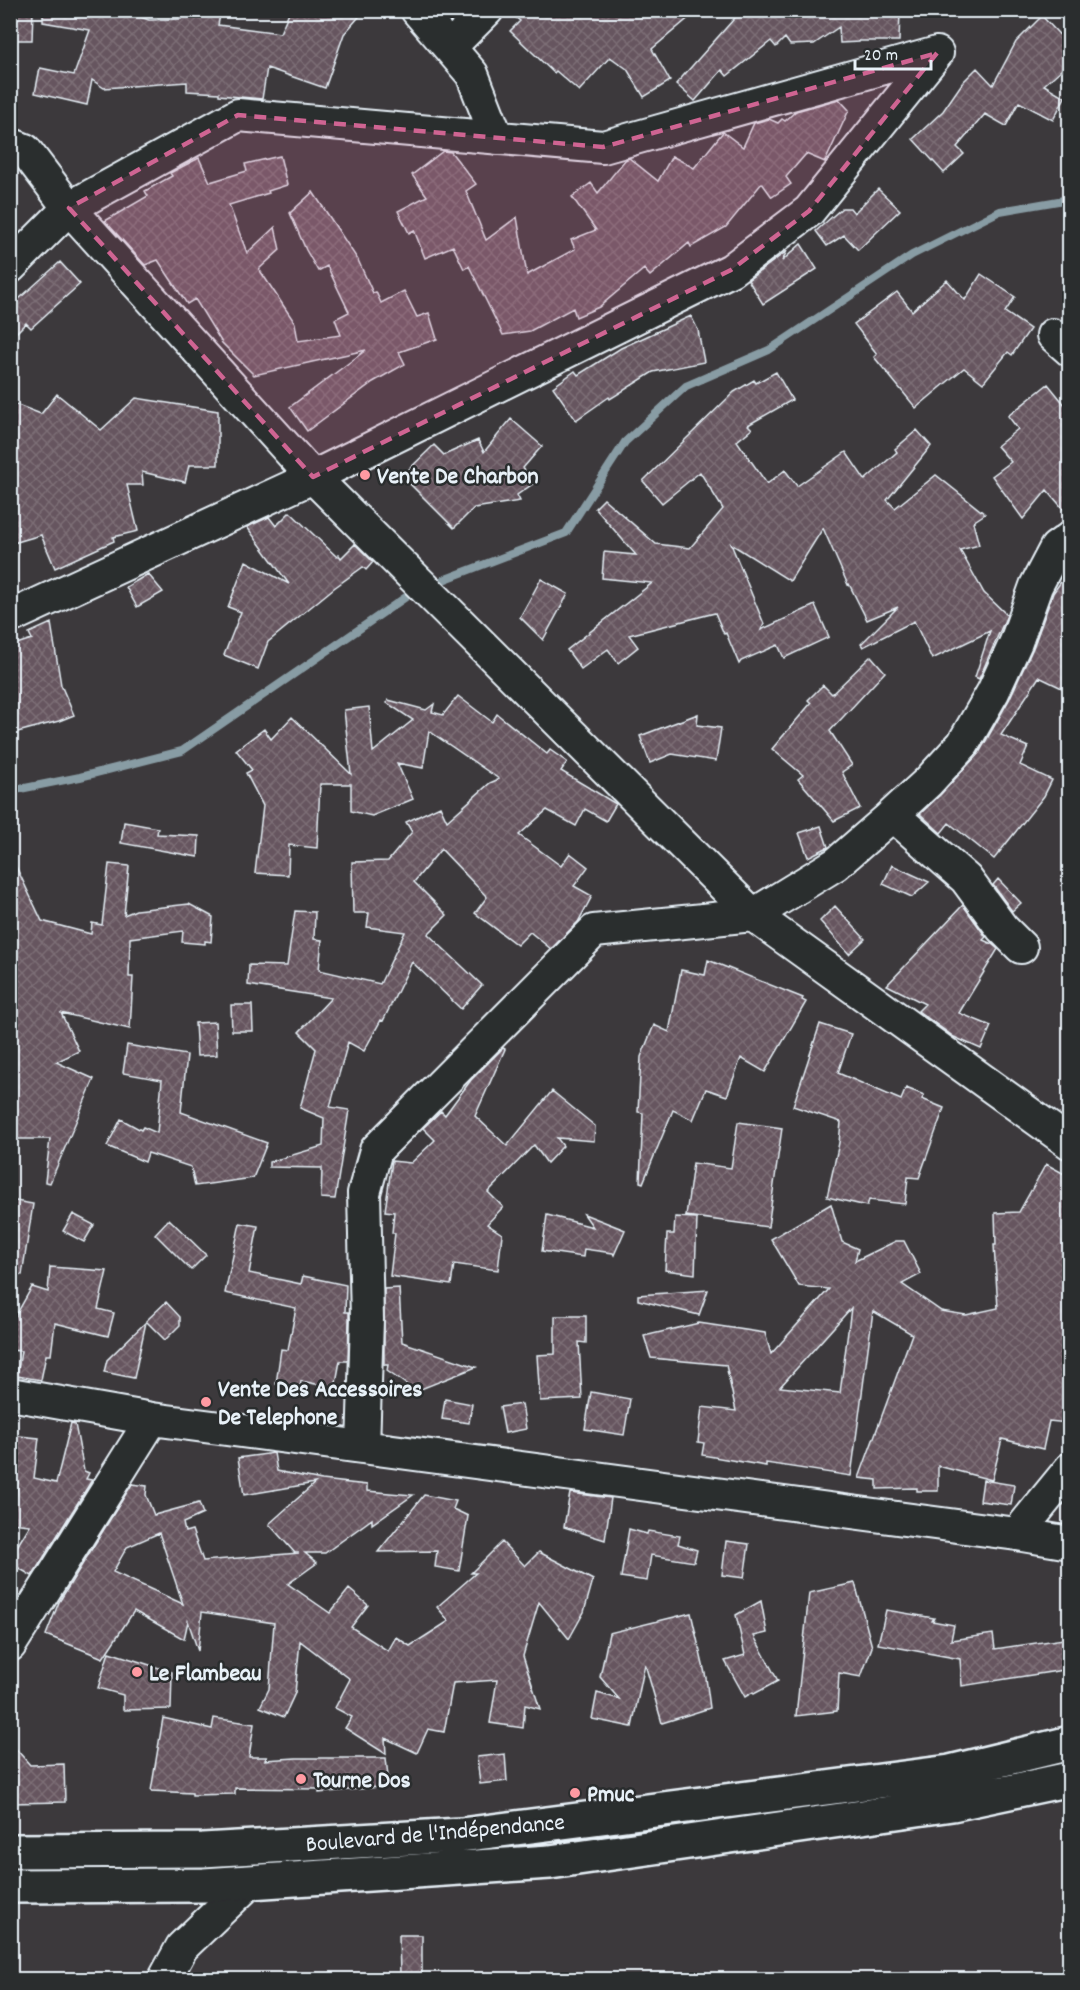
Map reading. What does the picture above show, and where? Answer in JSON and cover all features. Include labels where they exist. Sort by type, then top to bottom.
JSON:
[{"type":"main road","name":"Boulevard de l'Indépendance","points":[[10,1851],[203,1850],[461,1835],[950,1772],[1070,1743]]},
{"type":"main road","name":"Boulevard de l'Indépendance","points":[[10,1887],[204,1885],[550,1862],[952,1804],[1070,1779]]},
{"type":"street","points":[[417,10],[472,74],[497,138]]},
{"type":"street","points":[[448,46],[452,45],[487,10]]},
{"type":"street","points":[[10,267],[69,208],[238,115],[603,147],[937,53],[809,211],[731,270],[313,477],[10,617]]},
{"type":"street","points":[[10,144],[25,150],[69,208],[313,477],[753,915],[1070,1143]]},
{"type":"street","points":[[363,1447],[367,1319],[364,1193],[376,1150],[594,930],[753,915],[836,864],[893,814],[928,782],[963,744],[993,692],[1036,586],[1056,548],[1070,538]]},
{"type":"street","points":[[893,814],[966,879],[1002,928],[1021,948]]},
{"type":"street","points":[[10,1394],[152,1419],[1017,1534],[1070,1543]]},
{"type":"street","points":[[10,1645],[152,1419]]},
{"type":"street","points":[[1017,1534],[1070,1469]]},
{"type":"street","points":[[164,1980],[182,1947],[250,1882]]},
{"type":"highlighted area","points":[[937,53],[809,211],[731,270],[313,477],[69,208],[238,115],[603,147]]},
{"type":"building","points":[[16,10],[33,10],[32,40],[11,40]]},
{"type":"building","points":[[43,10],[121,10],[149,20],[181,19],[183,10],[221,10],[218,25],[280,33],[290,10],[365,10],[344,34],[325,88],[267,68],[262,99],[187,91],[187,82],[104,88],[92,80],[87,105],[35,93],[40,68],[74,75],[90,30],[43,22]]},
{"type":"building","points":[[507,10],[698,10],[652,49],[670,81],[644,97],[627,69],[610,57],[579,91],[556,71],[554,73],[510,31],[520,21]]},
{"type":"building","points":[[742,10],[900,10],[899,41],[840,43],[839,27],[814,44],[790,45],[785,38],[776,47],[771,41],[727,76],[722,70],[695,101],[676,84]]},
{"type":"building","points":[[1042,16],[1070,46],[1070,62],[1044,85],[1065,97],[1053,120],[1019,102],[1006,126],[985,114],[957,147],[964,154],[944,173],[913,139],[943,111],[963,82],[977,68],[993,85],[1016,42]]},
{"type":"building","points":[[839,99],[849,110],[825,162],[806,154],[786,177],[791,184],[772,197],[762,183],[726,227],[691,247],[689,243],[650,276],[644,269],[599,307],[576,317],[573,308],[530,331],[503,335],[469,266],[464,269],[453,246],[425,258],[414,230],[409,233],[398,211],[427,196],[412,175],[443,151],[451,152],[476,184],[466,191],[486,240],[517,217],[527,275],[575,249],[571,240],[596,230],[572,197],[591,183],[598,193],[625,160],[629,158],[658,181],[672,156],[694,168],[723,132],[743,147],[754,123],[769,119],[778,123],[782,119],[785,121],[796,111]]},
{"type":"building","points":[[280,156],[287,185],[229,205],[247,253],[275,227],[280,250],[259,269],[295,323],[298,341],[341,335],[335,319],[349,312],[327,266],[318,271],[290,213],[313,192],[358,260],[373,293],[376,292],[381,303],[404,291],[417,317],[429,313],[437,339],[399,352],[405,364],[373,382],[307,431],[290,407],[366,350],[254,375],[222,343],[195,299],[187,304],[158,260],[145,265],[105,221],[148,196],[145,191],[172,176],[170,173],[199,158],[210,182],[247,171],[245,164]]},
{"type":"building","points":[[878,189],[900,210],[858,250],[844,235],[827,246],[816,231],[842,208],[850,208],[854,213]]},
{"type":"building","points":[[801,244],[817,269],[763,304],[748,280],[787,251],[782,261]]},
{"type":"building","points":[[60,262],[80,284],[31,328],[26,323],[10,339],[10,307]]},
{"type":"building","points":[[981,274],[1015,297],[1005,312],[1030,329],[1012,355],[1008,352],[983,383],[964,368],[916,408],[874,357],[877,354],[854,324],[897,292],[912,311],[947,280],[965,300]]},
{"type":"building","points":[[691,316],[698,330],[704,362],[653,372],[610,399],[609,397],[576,420],[553,387],[575,371],[578,375],[621,348]]},
{"type":"building","points":[[776,372],[792,400],[748,425],[752,429],[737,441],[767,484],[785,470],[797,486],[846,452],[865,480],[897,452],[895,449],[917,430],[931,446],[887,500],[895,508],[936,475],[985,514],[973,522],[979,545],[960,550],[984,593],[1007,615],[979,679],[975,677],[990,631],[932,659],[914,621],[863,647],[861,644],[898,607],[867,620],[848,585],[823,528],[790,581],[731,544],[764,624],[761,630],[815,605],[829,637],[784,658],[778,645],[741,661],[739,664],[715,613],[629,635],[638,647],[618,663],[608,649],[581,669],[567,650],[652,583],[602,578],[604,552],[636,555],[595,508],[604,499],[656,544],[690,548],[723,509],[700,472],[662,503],[643,481],[734,392],[754,380],[756,383]]},
{"type":"building","points":[[1048,384],[1070,411],[1070,517],[1047,490],[1023,519],[992,476],[1011,462],[997,446],[1018,429],[1008,416]]},
{"type":"building","points":[[57,394],[101,430],[136,398],[218,411],[218,465],[189,465],[185,482],[142,472],[143,485],[127,485],[138,531],[113,537],[114,541],[55,568],[41,535],[10,544],[10,402],[41,414]]},
{"type":"building","points":[[511,419],[542,446],[523,468],[534,483],[517,495],[520,501],[474,508],[454,528],[402,476],[434,445],[444,455],[478,440],[484,452]]},
{"type":"building","points":[[290,512],[337,557],[339,555],[341,558],[355,544],[373,562],[366,570],[363,567],[334,588],[268,642],[258,669],[224,655],[241,612],[228,607],[246,561],[289,584],[247,527],[269,517],[276,526]]},
{"type":"building","points":[[1070,569],[1070,692],[1039,677],[1001,735],[1028,747],[1020,765],[1052,780],[1044,796],[994,859],[949,823],[941,833],[920,814],[979,753],[1009,700],[1033,648],[1053,593]]},
{"type":"building","points":[[148,574],[163,592],[137,607],[126,587]]},
{"type":"building","points":[[541,579],[568,594],[543,640],[520,617]]},
{"type":"building","points":[[51,623],[61,685],[74,715],[10,734],[10,646],[32,639],[29,633]]},
{"type":"building","points":[[871,656],[885,672],[830,731],[852,765],[842,772],[860,808],[834,821],[798,779],[803,775],[772,749],[811,703],[808,700],[823,685],[832,694]]},
{"type":"building","points":[[458,696],[492,722],[497,714],[547,754],[550,750],[567,762],[561,771],[616,804],[606,821],[585,809],[576,826],[547,810],[519,835],[561,866],[570,853],[588,867],[574,886],[592,896],[578,922],[551,949],[530,932],[517,945],[475,913],[487,897],[441,849],[414,882],[447,915],[428,934],[482,985],[461,1009],[412,962],[383,1021],[381,1020],[364,1051],[348,1042],[330,1107],[349,1110],[335,1199],[321,1198],[322,1168],[269,1167],[269,1162],[323,1146],[324,1118],[300,1108],[316,1049],[299,1032],[331,998],[248,985],[249,965],[287,966],[295,911],[315,912],[314,939],[322,940],[319,970],[380,984],[405,932],[367,927],[369,913],[353,913],[352,862],[388,861],[412,832],[406,822],[440,806],[447,821],[490,783],[499,779],[429,731],[423,768],[397,763],[413,799],[372,816],[351,811],[351,784],[320,784],[317,848],[289,845],[288,875],[255,873],[263,806],[246,773],[252,770],[236,750],[264,729],[271,739],[292,717],[351,774],[344,710],[369,707],[373,752],[413,720],[387,703],[388,700],[426,710],[434,704],[432,712],[443,715]]},
{"type":"building","points":[[698,714],[697,725],[721,728],[716,761],[672,754],[650,763],[640,736]]},
{"type":"building","points":[[124,822],[158,828],[157,834],[199,836],[198,857],[121,843]]},
{"type":"building","points":[[821,826],[828,847],[808,857],[799,833]]},
{"type":"building","points":[[10,854],[42,921],[91,934],[92,923],[102,925],[109,864],[129,866],[124,915],[136,910],[189,904],[213,917],[211,942],[205,941],[205,944],[182,942],[183,931],[130,938],[129,977],[133,977],[130,1029],[61,1013],[79,1051],[56,1062],[94,1079],[50,1183],[45,1182],[50,1139],[12,1139],[13,1063],[10,1063],[10,1025],[16,984],[13,983],[15,964],[10,964]]},
{"type":"building","points":[[892,865],[929,882],[912,897],[883,884]]},
{"type":"building","points":[[998,879],[1021,903],[1012,911],[993,885]]},
{"type":"building","points":[[963,905],[986,937],[983,940],[998,949],[959,1013],[991,1026],[981,1049],[954,1037],[918,1011],[925,1004],[887,985]]},
{"type":"building","points":[[835,906],[865,939],[849,954],[820,921]]},
{"type":"building","points":[[708,960],[803,998],[802,1000],[806,1002],[765,1072],[741,1058],[727,1096],[706,1089],[693,1120],[673,1110],[643,1183],[640,1182],[643,1113],[638,1112],[641,1057],[654,1025],[669,1032],[681,970],[705,975]]},
{"type":"building","points":[[231,1005],[252,1005],[253,1031],[232,1031]]},
{"type":"building","points":[[215,1022],[217,1055],[197,1056],[195,1023]]},
{"type":"building","points":[[820,1024],[851,1034],[838,1073],[901,1100],[906,1088],[924,1095],[922,1099],[944,1108],[919,1178],[908,1177],[905,1204],[869,1200],[867,1206],[827,1197],[839,1143],[841,1122],[793,1106]]},
{"type":"building","points":[[127,1045],[187,1055],[181,1112],[267,1143],[253,1178],[195,1186],[191,1167],[148,1153],[145,1162],[107,1146],[121,1119],[141,1130],[143,1127],[157,1133],[162,1080],[123,1073]]},
{"type":"building","points":[[503,1048],[505,1049],[475,1116],[507,1146],[552,1091],[595,1126],[594,1141],[557,1138],[563,1146],[547,1163],[534,1145],[488,1192],[503,1207],[487,1224],[502,1234],[498,1270],[454,1264],[451,1285],[390,1276],[395,1233],[392,1233],[394,1212],[385,1211],[392,1161],[411,1163],[435,1140],[423,1128],[441,1111],[445,1115],[471,1080]]},
{"type":"building","points":[[738,1122],[782,1128],[768,1227],[686,1216],[693,1163],[731,1168]]},
{"type":"building","points":[[1046,1164],[1070,1177],[1070,1401],[1068,1423],[1049,1421],[1043,1449],[1002,1439],[992,1480],[938,1466],[938,1491],[917,1491],[917,1488],[877,1489],[877,1480],[859,1478],[912,1334],[873,1311],[851,1476],[766,1463],[766,1466],[702,1455],[704,1443],[698,1442],[702,1407],[736,1411],[726,1365],[651,1358],[644,1336],[699,1323],[765,1333],[771,1354],[829,1289],[799,1286],[771,1239],[831,1204],[842,1242],[858,1249],[855,1261],[896,1241],[904,1241],[921,1274],[902,1284],[941,1311],[966,1315],[998,1308],[994,1245],[996,1245],[995,1213],[1019,1212]],"holes":[[[851,1308],[840,1393],[780,1387]]]},
{"type":"building","points":[[10,1200],[33,1204],[22,1275],[10,1274]]},
{"type":"building","points":[[73,1214],[94,1225],[84,1242],[63,1231]]},
{"type":"building","points":[[584,1214],[625,1230],[614,1255],[584,1249],[583,1257],[542,1251],[547,1215],[593,1227]]},
{"type":"building","points":[[675,1217],[697,1218],[695,1274],[665,1270],[667,1234],[674,1234]]},
{"type":"building","points":[[169,1219],[206,1255],[191,1270],[155,1234]]},
{"type":"building","points":[[240,1223],[258,1226],[249,1273],[301,1284],[303,1276],[346,1285],[345,1312],[349,1312],[348,1361],[340,1361],[335,1388],[301,1381],[300,1387],[276,1384],[281,1349],[288,1350],[296,1308],[225,1293]]},
{"type":"building","points":[[50,1267],[107,1271],[98,1309],[114,1313],[108,1336],[55,1323],[51,1355],[46,1355],[41,1380],[17,1376],[21,1351],[10,1350],[10,1326],[32,1287],[48,1292]]},
{"type":"building","points":[[399,1288],[402,1342],[476,1367],[416,1391],[387,1371],[388,1365],[384,1365],[384,1289]]},
{"type":"building","points":[[708,1290],[699,1315],[638,1300],[638,1295]]},
{"type":"building","points":[[166,1302],[180,1317],[180,1325],[165,1340],[146,1321]]},
{"type":"building","points":[[555,1316],[586,1316],[586,1343],[579,1342],[582,1399],[540,1401],[537,1355],[555,1354]]},
{"type":"building","points":[[146,1322],[134,1378],[104,1372],[107,1360]]},
{"type":"building","points":[[591,1392],[630,1399],[624,1435],[585,1429]]},
{"type":"building","points":[[445,1399],[472,1404],[469,1423],[442,1419]]},
{"type":"building","points":[[522,1404],[526,1429],[505,1433],[500,1407]]},
{"type":"building","points":[[71,1423],[75,1424],[84,1471],[89,1473],[86,1479],[92,1480],[32,1576],[10,1563],[10,1558],[30,1525],[12,1523],[18,1482],[10,1481],[10,1435],[39,1438],[34,1478],[56,1483]]},
{"type":"building","points":[[274,1453],[277,1471],[322,1480],[367,1485],[367,1491],[413,1495],[372,1524],[372,1519],[325,1553],[305,1553],[317,1563],[288,1584],[330,1613],[349,1589],[368,1605],[351,1627],[388,1651],[396,1637],[410,1646],[449,1621],[437,1607],[476,1573],[471,1573],[502,1542],[525,1566],[539,1552],[593,1580],[584,1612],[569,1639],[539,1602],[523,1656],[540,1709],[525,1705],[523,1728],[490,1723],[497,1680],[453,1683],[444,1732],[428,1729],[417,1753],[385,1738],[386,1754],[345,1728],[352,1717],[335,1708],[350,1679],[300,1641],[295,1693],[284,1717],[260,1707],[269,1689],[274,1623],[202,1612],[198,1651],[188,1621],[184,1639],[134,1611],[103,1658],[46,1635],[59,1602],[132,1484],[147,1486],[146,1495],[154,1515],[199,1503],[203,1514],[183,1523],[185,1532],[192,1530],[203,1561],[299,1553],[295,1553],[269,1524],[315,1483],[244,1495],[238,1458]],"holes":[[[159,1533],[183,1604],[113,1572],[127,1547]]]},
{"type":"building","points":[[983,1480],[1014,1485],[1011,1505],[980,1501]]},
{"type":"building","points":[[570,1493],[611,1498],[605,1540],[564,1527]]},
{"type":"building","points":[[424,1495],[456,1501],[453,1509],[468,1516],[459,1571],[435,1567],[437,1551],[378,1552]]},
{"type":"building","points":[[629,1529],[647,1534],[648,1531],[680,1536],[678,1544],[697,1550],[694,1562],[651,1555],[647,1581],[621,1577]]},
{"type":"building","points":[[726,1541],[749,1544],[744,1578],[722,1575]]},
{"type":"building","points":[[855,1583],[872,1647],[861,1677],[839,1673],[837,1711],[796,1716],[809,1593]]},
{"type":"building","points":[[761,1601],[767,1633],[754,1636],[778,1681],[745,1697],[725,1661],[745,1655],[736,1615]]},
{"type":"building","points":[[886,1610],[934,1618],[932,1621],[954,1625],[951,1640],[993,1634],[995,1649],[1070,1638],[1070,1669],[962,1686],[960,1659],[878,1644]]},
{"type":"building","points":[[691,1613],[706,1678],[710,1708],[662,1723],[645,1664],[632,1727],[592,1719],[597,1693],[619,1699],[600,1677],[609,1633]]},
{"type":"building","points":[[109,1652],[172,1672],[171,1709],[123,1710],[123,1695],[98,1688]]},
{"type":"building","points":[[163,1718],[212,1729],[214,1718],[254,1724],[249,1757],[267,1757],[265,1760],[386,1758],[389,1786],[319,1793],[319,1789],[235,1788],[235,1794],[192,1795],[192,1793],[151,1791]]},
{"type":"building","points":[[10,1742],[30,1765],[64,1764],[65,1802],[10,1803]]},
{"type":"building","points":[[505,1754],[507,1781],[480,1784],[477,1757]]},
{"type":"building","points":[[399,1935],[422,1935],[422,1976],[400,1976]]},
{"type":"waterway","points":[[430,585],[566,533],[625,442],[686,386],[769,350],[912,255],[1000,211],[1070,199]]},
{"type":"waterway","points":[[10,791],[80,777],[182,751],[416,590]]},
{"type":"place","name":"Vente De Charbon","points":[[365,475]]},
{"type":"place","name":"Vente Des Accessoires De Telephone","points":[[206,1402]]},
{"type":"place","name":"Le Flambeau","points":[[137,1672]]},
{"type":"place","name":"Tourne Dos","points":[[301,1779]]},
{"type":"place","name":"Pmuc","points":[[575,1793]]}]
